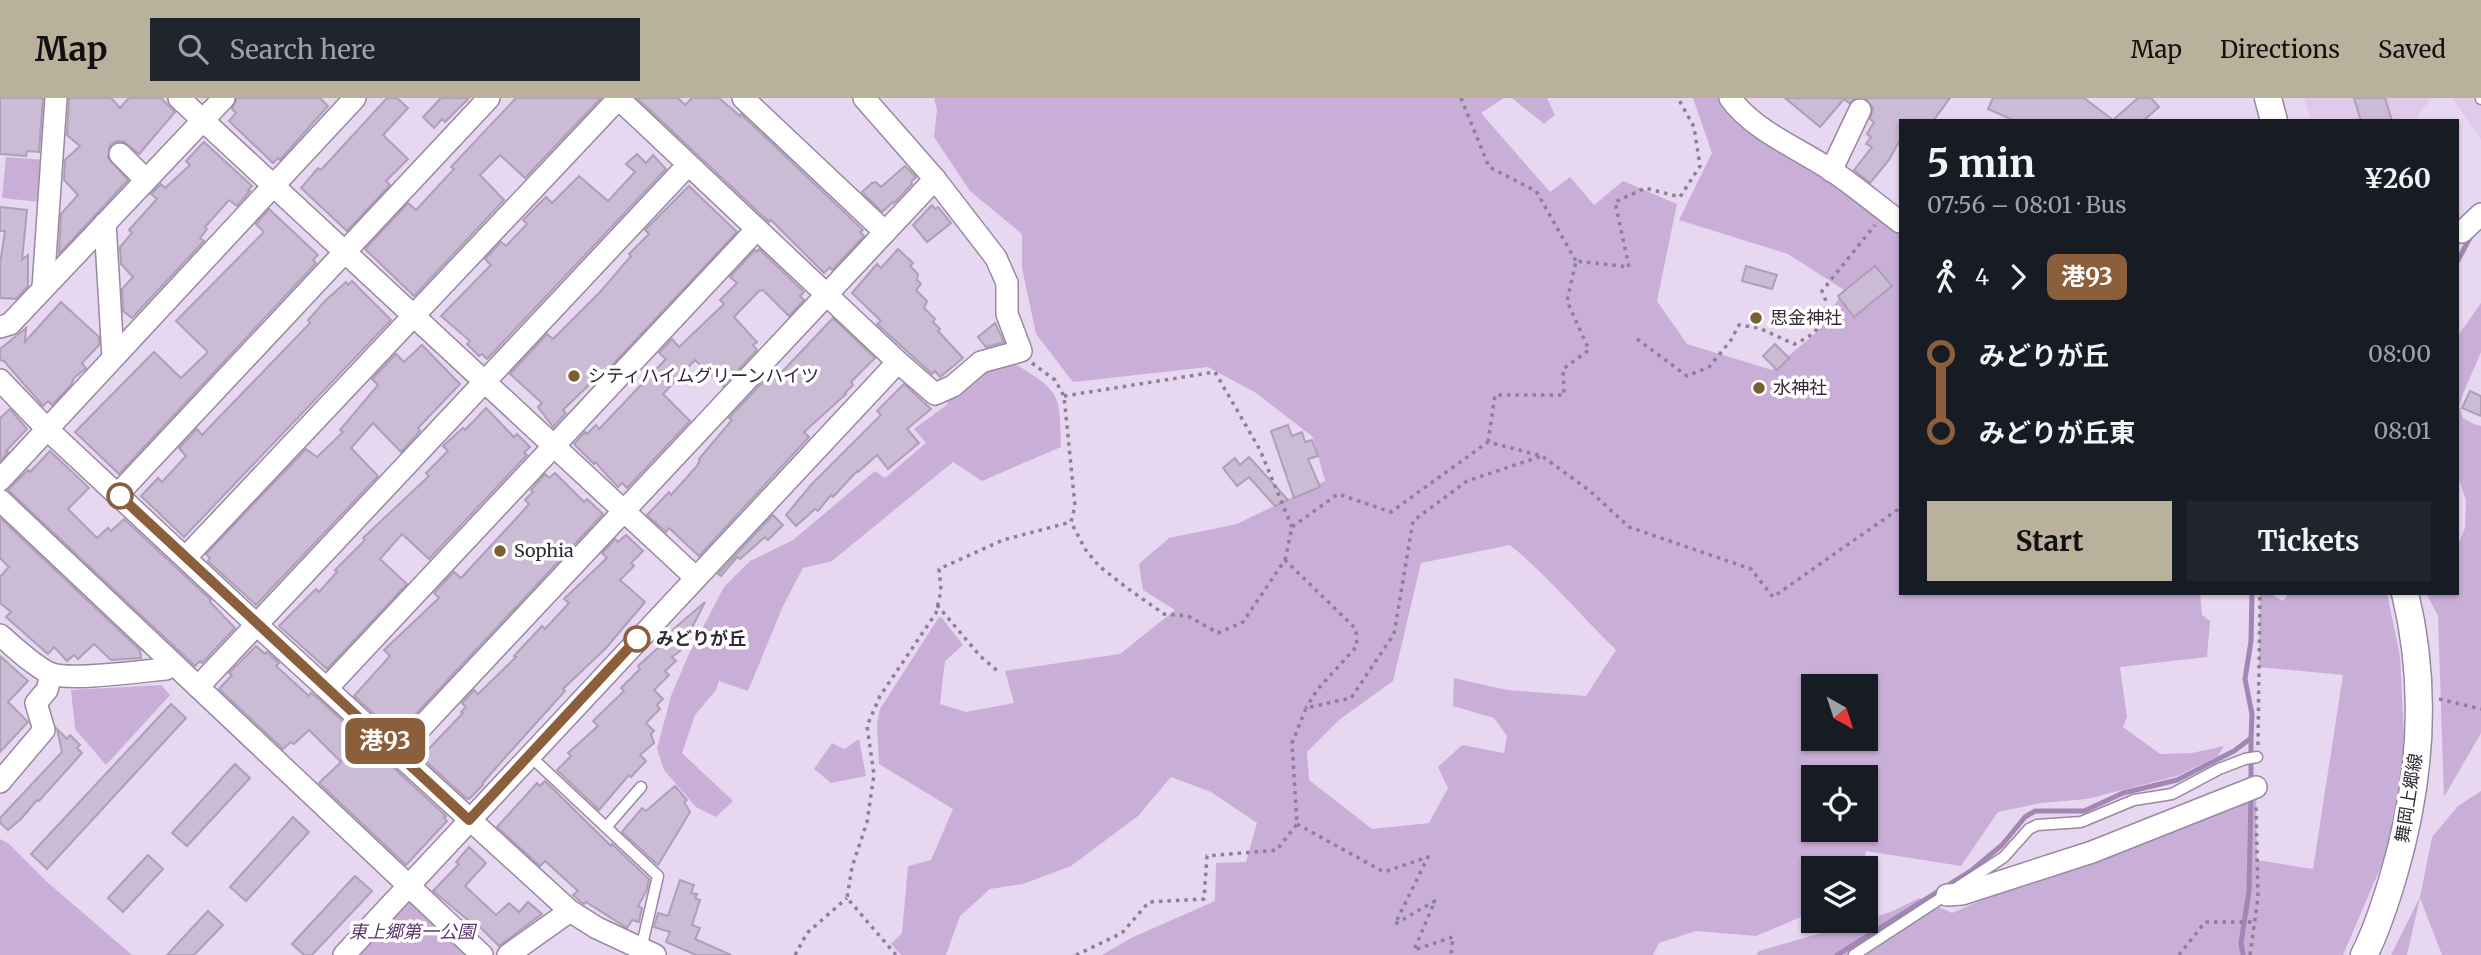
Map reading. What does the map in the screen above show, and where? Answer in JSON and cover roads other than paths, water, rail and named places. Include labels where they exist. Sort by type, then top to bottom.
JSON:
[{"type":"street","points":[[43,288],[56,98]]},
{"type":"street","points":[[178,98],[695,577]]},
{"type":"street","points":[[0,327],[10,324],[224,98]]},
{"type":"street","points":[[0,480],[355,98]]},
{"type":"street","points":[[118,494],[489,98]]},
{"type":"street","points":[[186,557],[618,98],[935,394],[953,386],[981,362],[1021,351],[1007,314],[1007,283],[996,258],[935,179],[864,98]]},
{"type":"street","points":[[743,98],[885,232]]},
{"type":"street","points":[[1730,98],[1739,111],[1831,170],[1893,217]]},
{"type":"street","points":[[2268,98],[2273,119]]},
{"type":"street","points":[[1831,170],[1860,110]]},
{"type":"street","points":[[120,155],[146,180]]},
{"type":"street","points":[[198,687],[688,164]]},
{"type":"street","points":[[398,752],[935,179]]},
{"type":"street","points":[[105,223],[113,357]]},
{"type":"street","points":[[327,688],[757,229]]},
{"type":"street","points":[[344,955],[898,362]]},
{"type":"street","points":[[1,382],[47,429],[257,625],[570,911],[597,928],[648,952]]},
{"type":"street","points":[[0,500],[482,955]]},
{"type":"street","name":"舞岡上郷線","points":[[2364,955],[2388,894],[2407,830],[2418,766],[2418,666],[2404,595]]},
{"type":"street","points":[[1,637],[51,674],[72,676],[166,669],[173,664]]},
{"type":"street","points":[[0,782],[44,730],[36,702],[47,690],[51,674]]},
{"type":"street","points":[[1947,895],[1962,894],[2092,852],[2250,789]]},
{"type":"street","points":[[508,955],[570,911]]},
{"type":"lane","points":[[529,755],[658,876],[648,952]]},
{"type":"lane","points":[[1854,955],[2004,857],[2029,829],[2038,824],[2081,822],[2134,800],[2172,794],[2219,769],[2253,758]]},
{"type":"lane","points":[[607,826],[641,787]]},
{"type":"waterway","points":[[2459,258],[2472,234]]},
{"type":"waterway","points":[[1837,955],[1972,870],[2002,845],[2025,817],[2035,811],[2084,811],[2123,793],[2177,780],[2234,751],[2251,738],[2252,714],[2245,679],[2251,641],[2252,595]]},
{"type":"waterway","points":[[2251,738],[2251,785]]},
{"type":"waterway","points":[[2243,955],[2241,943],[2249,891],[2251,794]]},
{"type":"place","name":"思金神社","points":[[1756,318]]},
{"type":"place","name":"シティハイムグリーンハイツ","points":[[574,376]]},
{"type":"place","name":"水神社","points":[[1759,388]]},
{"type":"place","name":"Sophia","points":[[500,551]]},
{"type":"place","name":"みどりが丘","points":[[637,639]]},
{"type":"park label","name":"東上郷第一公園","points":[[412,932]]}]
